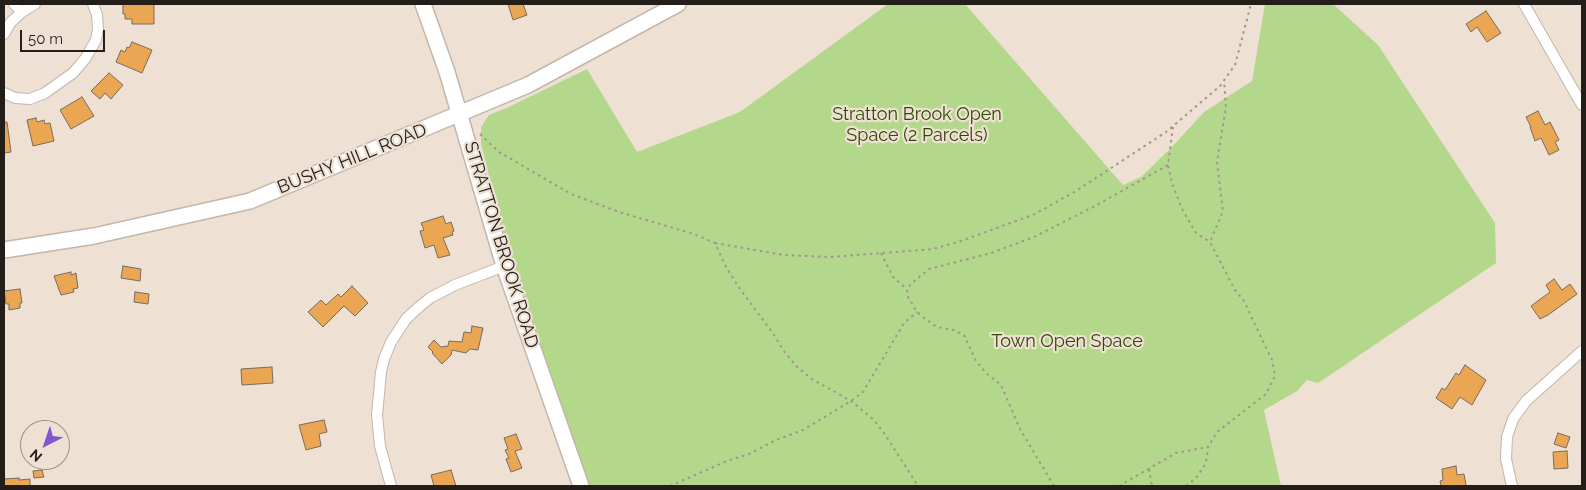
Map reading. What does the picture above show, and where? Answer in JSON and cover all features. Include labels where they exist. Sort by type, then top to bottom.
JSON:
[{"type":"main road","name":"STRATTON BROOK ROAD","points":[[423,4],[460,114],[504,266],[581,486]]},
{"type":"main road","name":"BUSHY HILL ROAD","points":[[4,250],[94,236],[250,201],[528,86],[678,4]]},
{"type":"street","points":[[14,4],[22,12]]},
{"type":"street","points":[[4,34],[7,18],[36,4]]},
{"type":"street","points":[[4,93],[15,98],[30,99],[45,93],[73,73],[85,59],[96,40],[98,29],[97,15],[93,4]]},
{"type":"street","points":[[1524,4],[1582,105]]},
{"type":"street","points":[[391,486],[380,446],[377,415],[381,372],[391,342],[406,319],[430,298],[455,285],[504,266]]},
{"type":"street","points":[[1512,486],[1506,459],[1507,437],[1513,419],[1526,401],[1582,351]]},
{"type":"path","points":[[478,132],[498,152],[571,194],[619,212],[694,234],[715,243],[784,255],[830,257],[933,249],[1036,214],[1076,191],[1173,127],[1215,90],[1235,65],[1251,4]]},
{"type":"path","points":[[1210,242],[1223,210],[1217,162],[1226,107],[1224,80]]},
{"type":"path","points":[[1173,127],[1168,165],[1172,183],[1182,209],[1196,232],[1210,242],[1235,290],[1244,301],[1272,360],[1275,376],[1266,394],[1217,432],[1208,447],[1206,463],[1196,478],[1186,486]]},
{"type":"path","points":[[907,290],[912,283],[929,269],[991,252],[1034,237],[1095,206],[1168,165]]},
{"type":"path","points":[[715,243],[726,267],[740,289],[796,366],[812,379],[851,401],[874,420],[918,486]]},
{"type":"path","points":[[881,253],[893,277],[907,290],[908,297],[918,312],[937,327],[954,330],[964,335],[976,361],[987,374],[1001,385],[1020,429],[1054,486]]},
{"type":"path","points":[[670,486],[726,461],[750,454],[776,440],[804,430],[851,401],[863,392],[904,323],[918,312]]},
{"type":"path","points":[[1119,486],[1176,453],[1208,447]]},
{"type":"path","points":[[1148,469],[1152,486]]},
{"type":"green space","points":[[888,4],[965,4],[1123,185],[1141,177],[1204,112],[1252,81],[1265,4],[1333,4],[1378,45],[1495,223],[1496,263],[1318,383],[1307,380],[1297,391],[1264,410],[1281,486],[587,486],[508,250],[481,144],[481,127],[489,115],[587,69],[637,152],[740,112]]},
{"type":"building","points":[[123,4],[154,4],[154,24],[132,24],[132,19],[125,19]]},
{"type":"building","points":[[508,4],[523,4],[527,15],[513,20]]},
{"type":"building","points":[[1486,11],[1501,33],[1487,42],[1477,27],[1471,32],[1466,24]]},
{"type":"building","points":[[132,42],[152,50],[142,73],[116,62],[121,50],[125,52]]},
{"type":"building","points":[[109,73],[123,85],[111,99],[105,93],[100,99],[91,91]]},
{"type":"building","points":[[82,97],[94,116],[71,129],[60,110]]},
{"type":"building","points":[[1538,111],[1545,125],[1550,122],[1559,140],[1555,142],[1559,150],[1549,155],[1541,138],[1535,141],[1526,117]]},
{"type":"building","points":[[36,118],[37,122],[44,120],[45,124],[50,123],[54,141],[33,146],[27,120]]},
{"type":"building","points":[[4,122],[7,122],[11,152],[4,153]]},
{"type":"building","points":[[443,216],[446,224],[451,222],[454,231],[452,232],[453,235],[443,238],[450,255],[438,258],[434,245],[425,248],[420,231],[424,230],[421,223]]},
{"type":"building","points":[[123,266],[141,269],[140,281],[121,278]]},
{"type":"building","points":[[71,272],[71,275],[76,273],[78,288],[73,289],[74,292],[61,295],[54,276]]},
{"type":"building","points":[[1554,279],[1562,290],[1570,284],[1577,294],[1540,319],[1531,306],[1550,292],[1546,285]]},
{"type":"building","points":[[352,286],[368,303],[355,316],[344,306],[323,327],[308,312],[321,300],[326,305],[338,294],[341,297]]},
{"type":"building","points":[[20,289],[22,303],[20,303],[20,308],[9,310],[9,304],[6,304],[4,291]]},
{"type":"building","points":[[135,292],[149,294],[148,304],[134,302]]},
{"type":"building","points":[[472,326],[483,328],[478,350],[470,349],[466,353],[452,350],[451,355],[442,364],[428,347],[434,340],[441,347],[448,346],[449,341],[462,342],[464,332],[471,333]]},
{"type":"building","points":[[1465,365],[1486,380],[1472,405],[1460,397],[1452,409],[1436,398],[1442,388],[1445,390],[1456,373],[1459,375]]},
{"type":"building","points":[[272,367],[273,383],[242,385],[241,369]]},
{"type":"building","points":[[324,420],[327,432],[319,434],[321,446],[306,450],[299,425]]},
{"type":"building","points":[[1558,433],[1570,437],[1566,448],[1554,444]]},
{"type":"building","points":[[516,434],[522,449],[515,451],[522,468],[511,472],[506,459],[509,458],[505,450],[508,449],[504,438]]},
{"type":"building","points":[[1567,451],[1568,468],[1554,469],[1553,452]]},
{"type":"building","points":[[1456,466],[1457,475],[1464,474],[1466,485],[1441,486],[1440,481],[1443,480],[1442,469]]},
{"type":"building","points":[[42,470],[44,477],[34,478],[33,471]]},
{"type":"building","points":[[451,470],[456,486],[434,486],[431,475]]},
{"type":"building","points":[[19,478],[19,480],[30,479],[30,486],[4,486],[4,479]]},
{"type":"park label","name":"Stratton Brook Open Space (2 Parcels)","points":[[917,125]]},
{"type":"park label","name":"Town Open Space","points":[[1067,342]]}]
